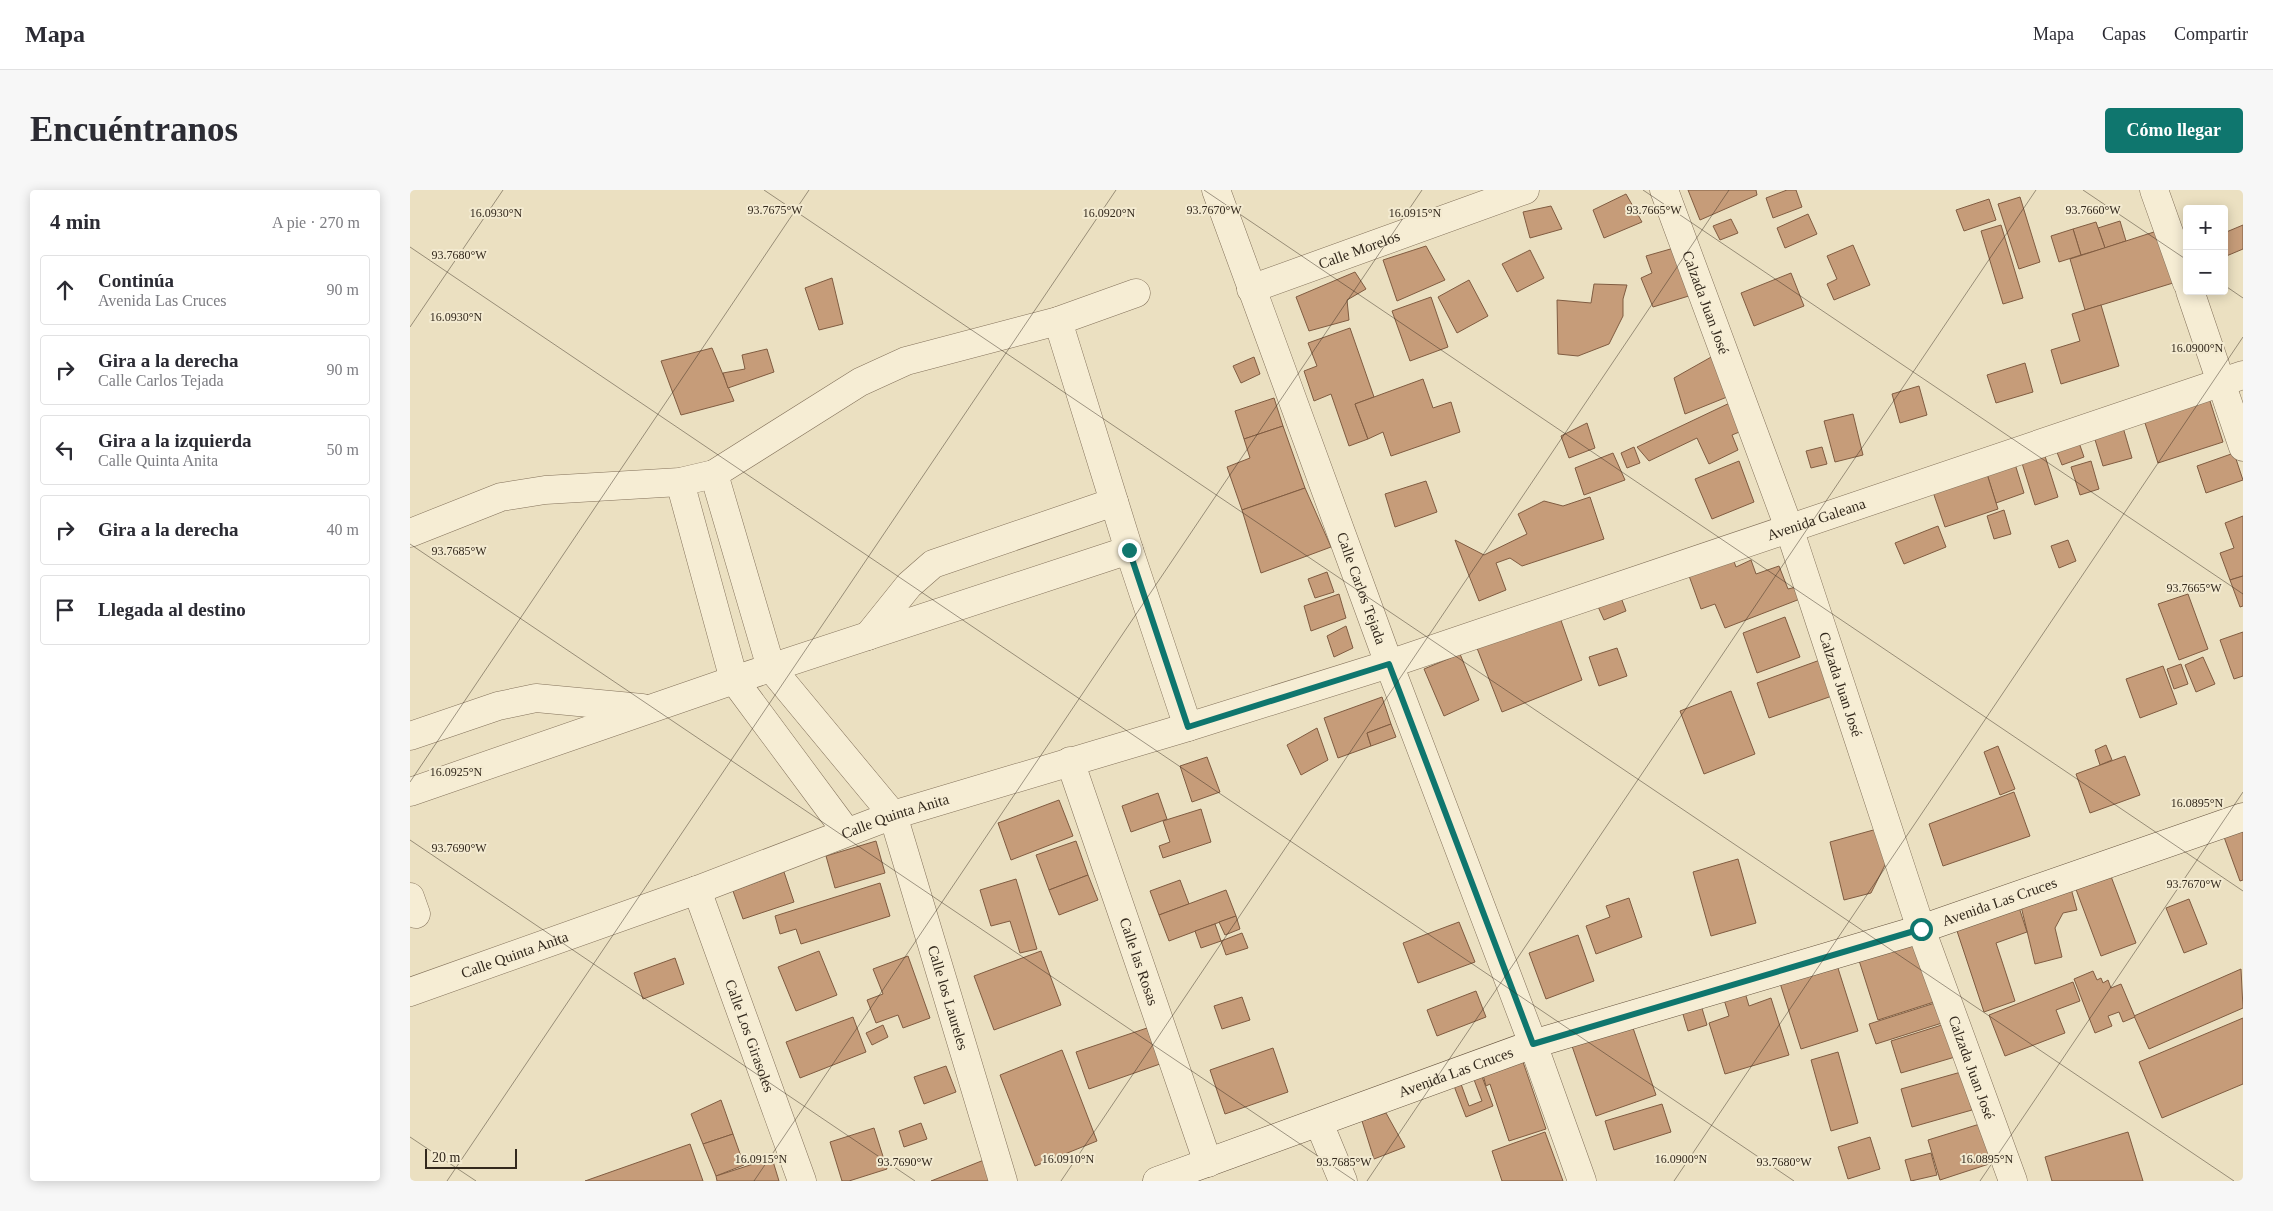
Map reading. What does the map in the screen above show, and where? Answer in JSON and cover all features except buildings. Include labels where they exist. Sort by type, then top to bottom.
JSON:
[{"type":"street","name":"Calle Carlos Tejada","points":[[1216,190],[1250,288],[1389,664],[1533,1044],[1582,1181]]},
{"type":"street","name":"Calle Morelos","points":[[1250,288],[1525,190]]},
{"type":"street","name":"Calzada Juan José","points":[[1664,190],[1789,528],[1921,929],[2013,1181]]},
{"type":"street","points":[[2154,190],[2183,272]]},
{"type":"street","points":[[410,533],[501,497],[545,490],[680,482],[714,474],[860,382],[906,361],[1058,321],[1136,293]]},
{"type":"street","points":[[2192,295],[2232,378],[2243,447]]},
{"type":"street","points":[[1058,321],[1129,550],[1188,727]]},
{"type":"street","name":"Avenida Galeana","points":[[1389,664],[2232,378]]},
{"type":"street","points":[[714,474],[771,668],[892,815]]},
{"type":"street","points":[[680,482],[734,680],[846,831]]},
{"type":"street","points":[[868,636],[909,585],[933,564],[1114,502]]},
{"type":"street","points":[[410,792],[734,680],[1129,550]]},
{"type":"street","name":"Calle Quinta Anita","points":[[410,992],[697,890],[846,831],[892,815],[1188,727],[1389,664]]},
{"type":"street","points":[[410,736],[498,706],[536,698],[651,709]]},
{"type":"street","name":"Calle las Rosas","points":[[1070,761],[1208,1163]]},
{"type":"street","name":"Calle los Laureles","points":[[892,815],[1003,1181]]},
{"type":"street","name":"Avenida Las Cruces","points":[[1157,1181],[1533,1044],[1921,929],[2243,817]]},
{"type":"street","name":"Calle Los Girasoles","points":[[697,890],[802,1181]]},
{"type":"street","points":[[1319,1123],[1343,1181]]},
{"type":"route","points":[[1129,550],[1188,727],[1389,664],[1533,1044],[1921,929]]}]
